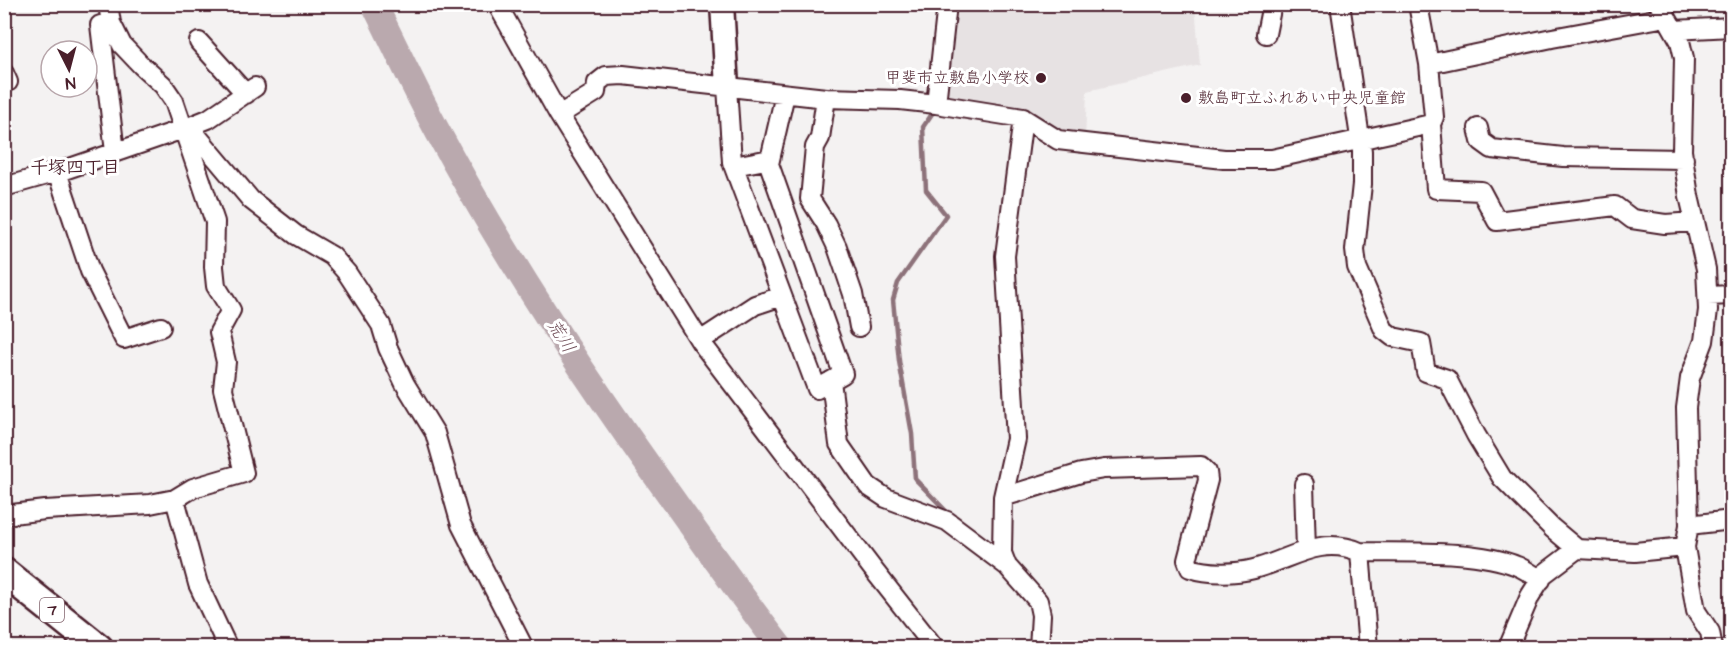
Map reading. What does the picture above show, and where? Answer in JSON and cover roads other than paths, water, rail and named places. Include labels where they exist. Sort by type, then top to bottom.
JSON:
[{"type":"main road","name":"7","points":[[4,572],[99,648]]},
{"type":"street","points":[[4,515],[45,510],[150,504],[175,499],[193,488],[244,473],[223,389],[226,362],[219,332],[231,310],[216,285],[215,222],[174,101],[164,85],[122,45],[111,24],[108,4]]},
{"type":"street","points":[[497,4],[559,115],[700,340],[935,648]]},
{"type":"street","points":[[722,4],[732,162],[817,389],[843,374],[769,164],[785,94]]},
{"type":"street","points":[[936,104],[947,4]]},
{"type":"street","points":[[1266,34],[1272,4]]},
{"type":"street","points":[[1340,4],[1360,139],[1362,184],[1355,249],[1357,267],[1384,330],[1393,337],[1421,343],[1426,372],[1447,380],[1502,478],[1552,528],[1577,549],[1635,552],[1685,547]]},
{"type":"street","points":[[1418,4],[1429,64],[1434,117],[1431,124],[1436,189],[1481,191],[1497,221],[1615,206],[1632,219],[1665,224],[1695,222]]},
{"type":"street","points":[[1429,64],[1666,17],[1731,27]]},
{"type":"street","points":[[1666,17],[1680,41],[1684,58],[1684,159],[1706,269],[1708,310],[1704,341],[1690,378],[1686,408],[1689,525],[1685,547],[1696,611],[1710,632],[1713,648]]},
{"type":"street","points":[[111,24],[100,25],[115,152]]},
{"type":"street","points":[[4,188],[183,129],[208,119],[250,91],[199,42]]},
{"type":"street","points":[[4,73],[8,82],[4,84]]},
{"type":"street","points":[[559,115],[596,92],[597,83],[606,76],[623,75],[826,98],[900,99],[936,104],[1023,118],[1058,140],[1224,159],[1272,159],[1431,124]]},
{"type":"street","points":[[826,98],[820,138],[815,147],[810,199],[837,247],[853,294],[859,327]]},
{"type":"street","points":[[1007,566],[1002,553],[1003,497],[1016,440],[1005,256],[1023,118]]},
{"type":"street","points":[[1478,128],[1481,141],[1492,149],[1563,157],[1684,159]]},
{"type":"street","points":[[183,129],[198,137],[251,200],[296,235],[332,256],[347,273],[381,325],[387,348],[405,384],[435,432],[461,525],[524,648]]},
{"type":"street","points":[[734,166],[770,159]]},
{"type":"street","points":[[57,172],[90,271],[124,339],[160,327]]},
{"type":"street","points":[[1707,296],[1731,295]]},
{"type":"street","points":[[700,340],[755,305],[782,296]]},
{"type":"street","points":[[831,381],[839,444],[868,486],[886,498],[947,521],[1007,566],[1038,601],[1041,615],[1039,648]]},
{"type":"street","points":[[1003,497],[1081,473],[1104,469],[1138,470],[1201,466],[1207,472],[1208,480],[1187,560],[1190,568],[1198,571],[1235,573],[1255,569],[1316,546],[1345,546],[1360,552],[1468,555],[1517,566],[1541,580]]},
{"type":"street","points":[[1304,484],[1306,550]]},
{"type":"street","points":[[175,499],[198,584],[228,648]]},
{"type":"street","points":[[1689,525],[1731,520]]},
{"type":"street","points":[[1509,648],[1530,596],[1544,574],[1577,549]]},
{"type":"street","points":[[1360,552],[1368,648]]},
{"type":"waterway","name":"荒川","points":[[374,4],[414,86],[465,181],[549,320],[609,409],[781,648]]},
{"type":"waterway","points":[[936,108],[923,127],[926,190],[946,215],[898,283],[893,300],[899,361],[912,434],[915,479],[949,514]]},
{"type":"place","name":"甲斐市立敷島小学校","points":[[1041,78]]},
{"type":"place","name":"敷島町立ふれあい中央児童館","points":[[1186,98]]},
{"type":"district","name":"千塚四丁目","points":[[75,167]]}]
